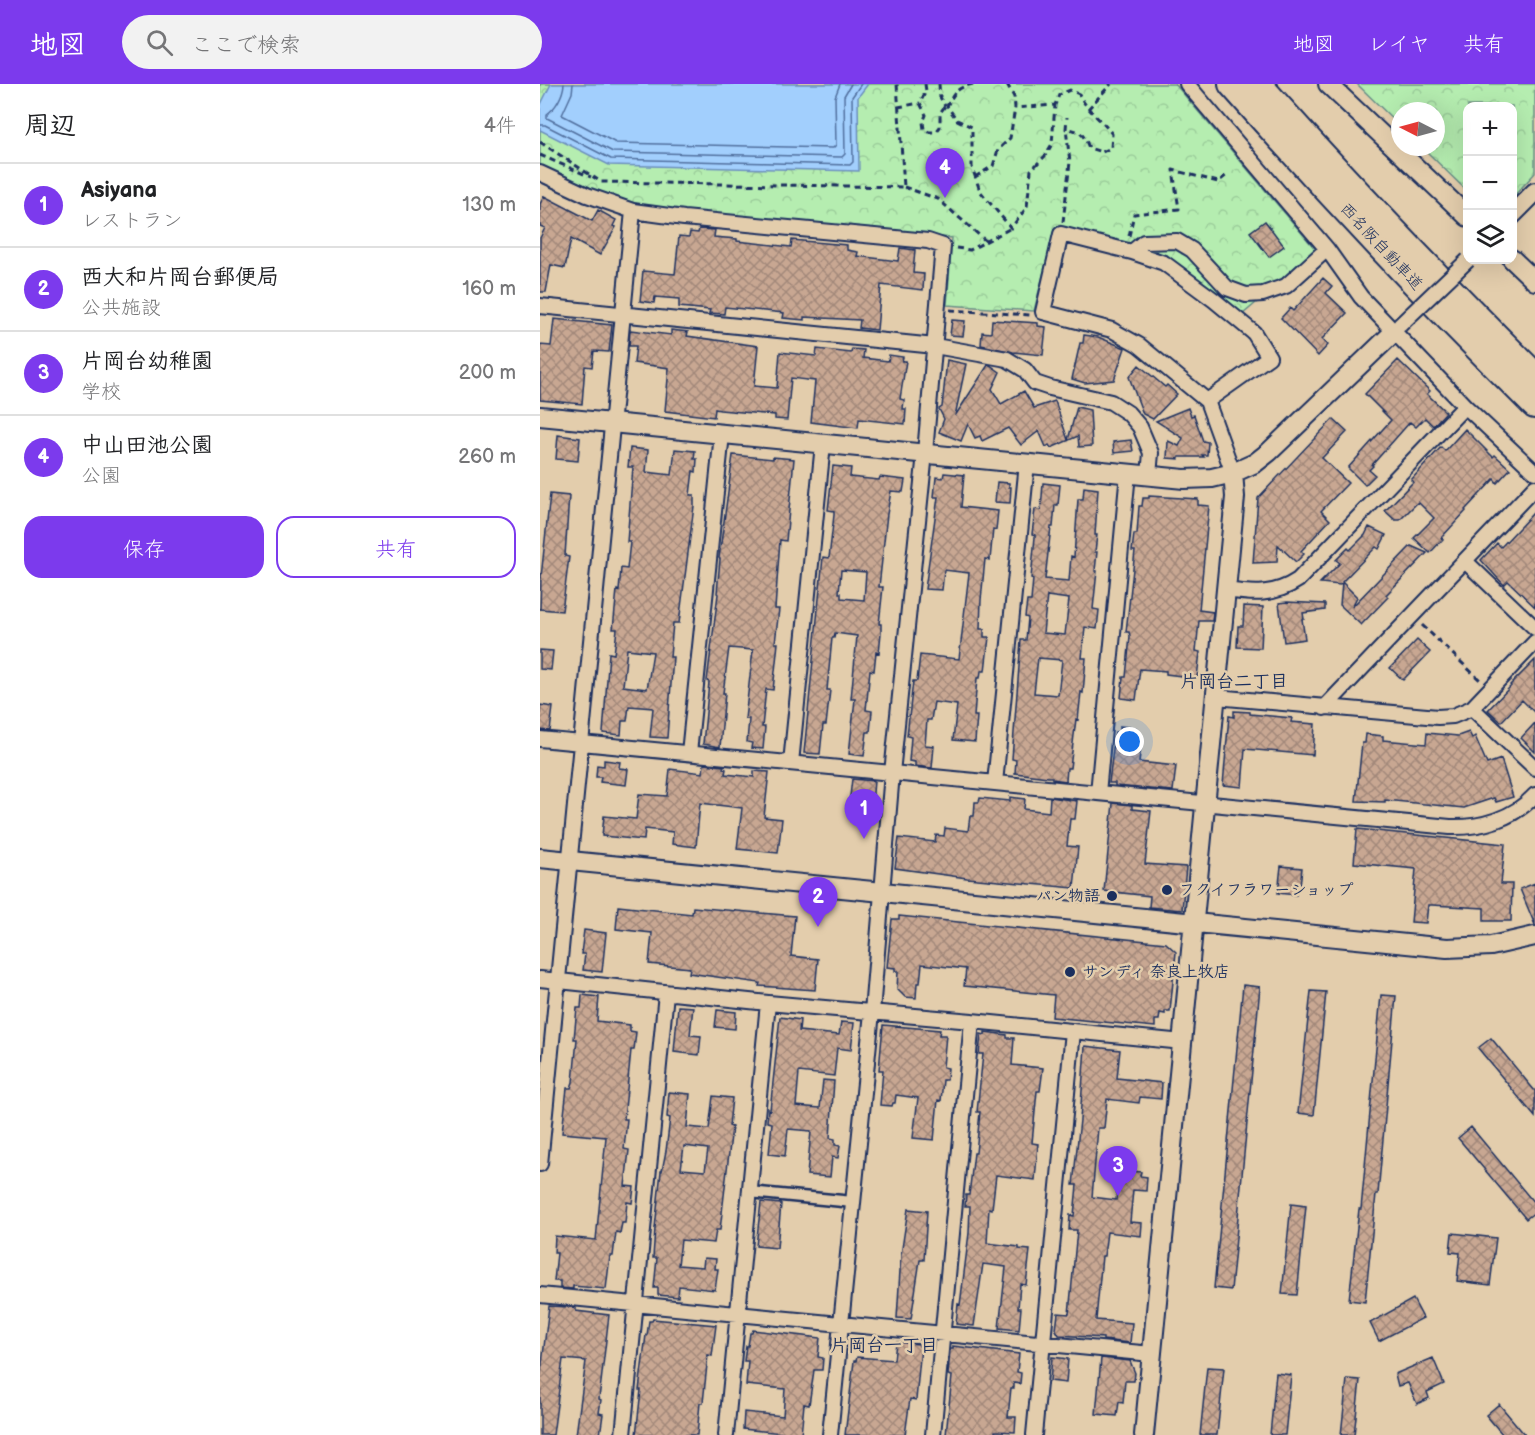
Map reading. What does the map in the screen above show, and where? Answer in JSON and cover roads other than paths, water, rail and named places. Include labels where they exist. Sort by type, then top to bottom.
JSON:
[{"type":"highway","name":"西名阪自動車道","points":[[1232,84],[1302,163],[1445,315],[1535,405]]},
{"type":"highway","name":"西名阪自動車道","points":[[1258,84],[1317,150],[1535,376]]},
{"type":"street","points":[[1187,84],[1328,249],[1361,297],[1397,328],[1465,406],[1535,472]]},
{"type":"street","points":[[1328,84],[1463,213]]},
{"type":"street","points":[[540,173],[587,195],[633,211],[684,218],[928,241],[944,246],[830,1435]]},
{"type":"street","points":[[1517,210],[1535,192]]},
{"type":"street","points":[[540,1164],[633,211]]},
{"type":"street","points":[[1144,1435],[1235,497],[1233,473],[1207,401],[1139,345],[1112,330],[1043,312],[1061,234],[1164,262],[1254,333],[1269,357],[1207,401]]},
{"type":"street","points":[[1129,251],[1144,242],[1177,241],[1192,250],[1227,288],[1246,295],[1263,294],[1286,286],[1328,249]]},
{"type":"street","points":[[540,416],[1196,480],[1212,478],[1233,473],[1255,463],[1269,452],[1463,264]]},
{"type":"street","points":[[1517,264],[1535,281]]},
{"type":"street","points":[[540,306],[935,346],[1007,359],[1025,370],[1035,383],[1111,402],[1128,413],[1140,427],[1151,453],[1149,475]]},
{"type":"street","points":[[1226,590],[1251,594],[1270,592],[1289,586],[1298,580],[1465,406]]},
{"type":"street","points":[[689,753],[722,434]]},
{"type":"street","points":[[791,763],[824,444]]},
{"type":"street","points":[[995,783],[1027,463]]},
{"type":"street","points":[[1098,793],[1128,473]]},
{"type":"street","points":[[1324,708],[1535,488]]},
{"type":"street","points":[[1465,561],[1535,628]]},
{"type":"street","points":[[1216,697],[1324,708],[1438,717],[1453,716],[1472,708],[1535,642]]},
{"type":"street","points":[[1472,708],[1535,768]]},
{"type":"street","points":[[540,739],[1467,828],[1487,825],[1510,814],[1528,803],[1535,795]]},
{"type":"street","points":[[540,858],[1447,948],[1491,946],[1535,936]]},
{"type":"street","points":[[540,979],[768,1004],[1183,1042]]},
{"type":"street","points":[[623,1435],[666,993]]},
{"type":"street","points":[[726,1435],[768,1004]]},
{"type":"street","points":[[933,1435],[972,1021]]},
{"type":"street","points":[[1034,1435],[1073,1031]]},
{"type":"street","points":[[749,1192],[854,1202]]},
{"type":"street","points":[[540,1296],[1152,1354]]},
{"type":"water","points":[[551,84],[868,84],[858,97],[859,171],[609,165],[540,130],[540,106]]},
{"type":"place","name":"中山田池公園","points":[[945,198]]},
{"type":"place","name":"Asiyana","points":[[864,839]]},
{"type":"place","name":"フクイフラワーショップ","points":[[1167,890]]},
{"type":"place","name":"パン物語","points":[[1112,896]]},
{"type":"place","name":"西大和片岡台郵便局","points":[[818,927]]},
{"type":"place","name":"サンディ 奈良上牧店","points":[[1070,972]]},
{"type":"place","name":"片岡台幼稚園","points":[[1118,1196]]},
{"type":"district","name":"片岡台二丁目","points":[[1234,681]]},
{"type":"district","name":"片岡台一丁目","points":[[884,1345]]}]
